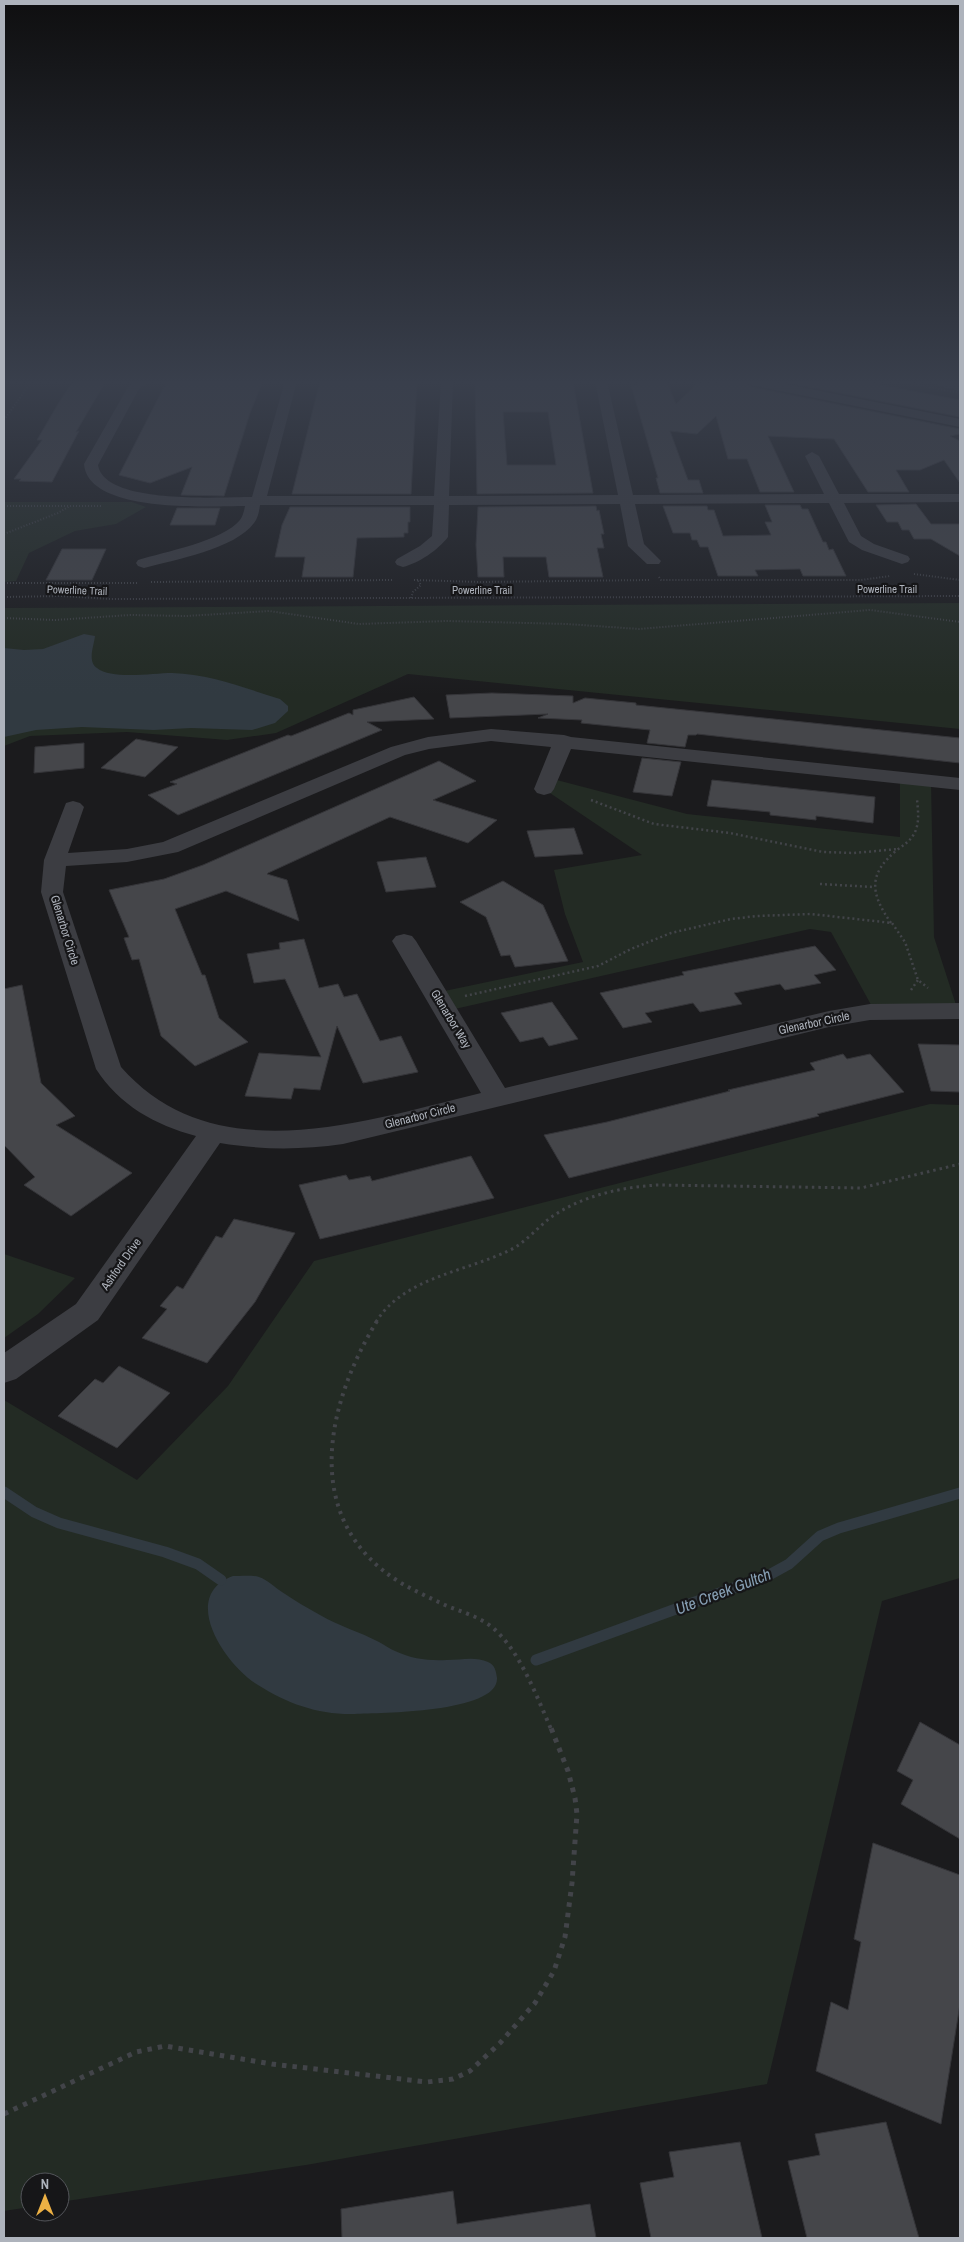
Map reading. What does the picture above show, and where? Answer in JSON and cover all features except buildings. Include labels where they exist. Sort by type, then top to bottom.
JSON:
[{"type":"street","points":[[106,486],[150,499],[256,501],[960,498]]},
{"type":"street","points":[[144,563],[197,548],[240,529],[248,521],[260,486]]},
{"type":"street","points":[[403,562],[426,549],[440,537],[443,486]]},
{"type":"street","points":[[625,486],[636,546],[656,568]]},
{"type":"street","points":[[828,486],[855,539],[900,566]]},
{"type":"street","points":[[55,860],[117,858],[144,854],[170,847],[374,760],[428,743],[491,736],[960,784]]},
{"type":"street","points":[[544,789],[564,742]]},
{"type":"street","name":"Glenarbor Circle","points":[[73,807],[55,860],[52,892],[109,1069],[125,1087],[147,1105],[186,1123],[213,1132],[247,1138],[317,1139],[829,1019],[870,1012],[960,1011]]},
{"type":"street","name":"Glenarbor Way","points":[[404,941],[497,1098]]},
{"type":"street","name":"Ashford Drive","points":[[4,1370],[87,1312],[213,1132]]},
{"type":"path","points":[[4,506],[107,506]]},
{"type":"path","points":[[4,534],[14,528],[62,512],[70,506]]},
{"type":"path","points":[[656,568],[660,580],[862,580],[883,578],[900,566]]},
{"type":"path","points":[[912,574],[960,580]]},
{"type":"path","points":[[411,598],[413,592],[421,586],[414,575]]},
{"type":"path","points":[[151,582],[398,580]]},
{"type":"path","points":[[408,580],[480,582],[651,580]]},
{"type":"path","points":[[4,582],[141,582]]},
{"type":"path","name":"Powerline Trail","points":[[4,597],[67,596],[111,599],[960,596]]},
{"type":"path","points":[[4,618],[55,620],[130,614],[195,616],[269,611],[358,624],[439,621],[560,623],[639,629],[870,610],[960,622]]},
{"type":"path","points":[[916,796],[917,826],[912,838],[882,864],[875,878],[874,887],[876,902],[905,942],[918,980],[933,991]]},
{"type":"path","points":[[592,800],[654,824],[730,833],[823,852],[854,854],[898,849]]},
{"type":"path","points":[[820,884],[874,887]]},
{"type":"path","points":[[459,997],[594,967],[636,947],[677,932],[744,916],[788,914],[835,915],[892,923]]},
{"type":"path","points":[[4,2114],[136,2052],[157,2046],[181,2047],[272,2064],[426,2082],[447,2082],[469,2073],[520,2022],[550,1982],[562,1950],[570,1914],[577,1828],[575,1800],[561,1747],[517,1659],[491,1626],[398,1583],[381,1570],[356,1540],[341,1511],[335,1489],[332,1454],[338,1409],[351,1364],[387,1307],[401,1296],[423,1284],[512,1249],[555,1214],[582,1201],[612,1191],[655,1185],[861,1188],[883,1185],[941,1167],[960,1164]]},
{"type":"shaded area","points":[[4,502],[132,502],[146,507],[116,524],[75,531],[29,553],[16,581],[4,582]]},
{"type":"shaded area","points":[[960,603],[960,729],[408,674],[276,733],[227,740],[127,732],[30,736],[4,746],[4,608]]},
{"type":"shaded area","points":[[84,634],[95,636],[92,661],[97,668],[104,672],[122,675],[172,673],[200,676],[280,699],[288,706],[288,711],[275,723],[252,730],[191,728],[154,730],[82,727],[36,730],[4,737],[4,648],[43,649]]},
{"type":"shaded area","points":[[900,777],[931,781],[934,937],[958,1011],[875,1012],[831,932],[810,929],[446,1011],[435,993],[583,962],[565,914],[554,870],[642,855],[544,789],[549,778],[687,814],[900,837]]},
{"type":"shaded area","points":[[930,1104],[960,1105],[960,1578],[882,1601],[767,2084],[306,2165],[70,2200],[70,2172],[20,2172],[20,2209],[4,2211],[4,1400],[137,1480],[228,1386],[314,1261]]},
{"type":"shaded area","points":[[4,1254],[75,1278],[38,1314],[4,1338]]},
{"type":"shaded area","points":[[233,1576],[262,1578],[327,1619],[408,1656],[427,1660],[483,1660],[494,1667],[497,1678],[492,1690],[479,1698],[459,1705],[436,1709],[342,1714],[329,1713],[292,1703],[269,1692],[245,1676],[233,1663],[213,1631],[208,1614],[209,1599],[217,1586]]},
{"type":"waterway","points":[[4,1492],[34,1512],[59,1523],[165,1552],[198,1564],[221,1580]]},
{"type":"waterway","name":"Ute Creek Gultch","points":[[536,1660],[769,1575],[789,1564],[820,1536],[839,1528],[960,1493]]}]
